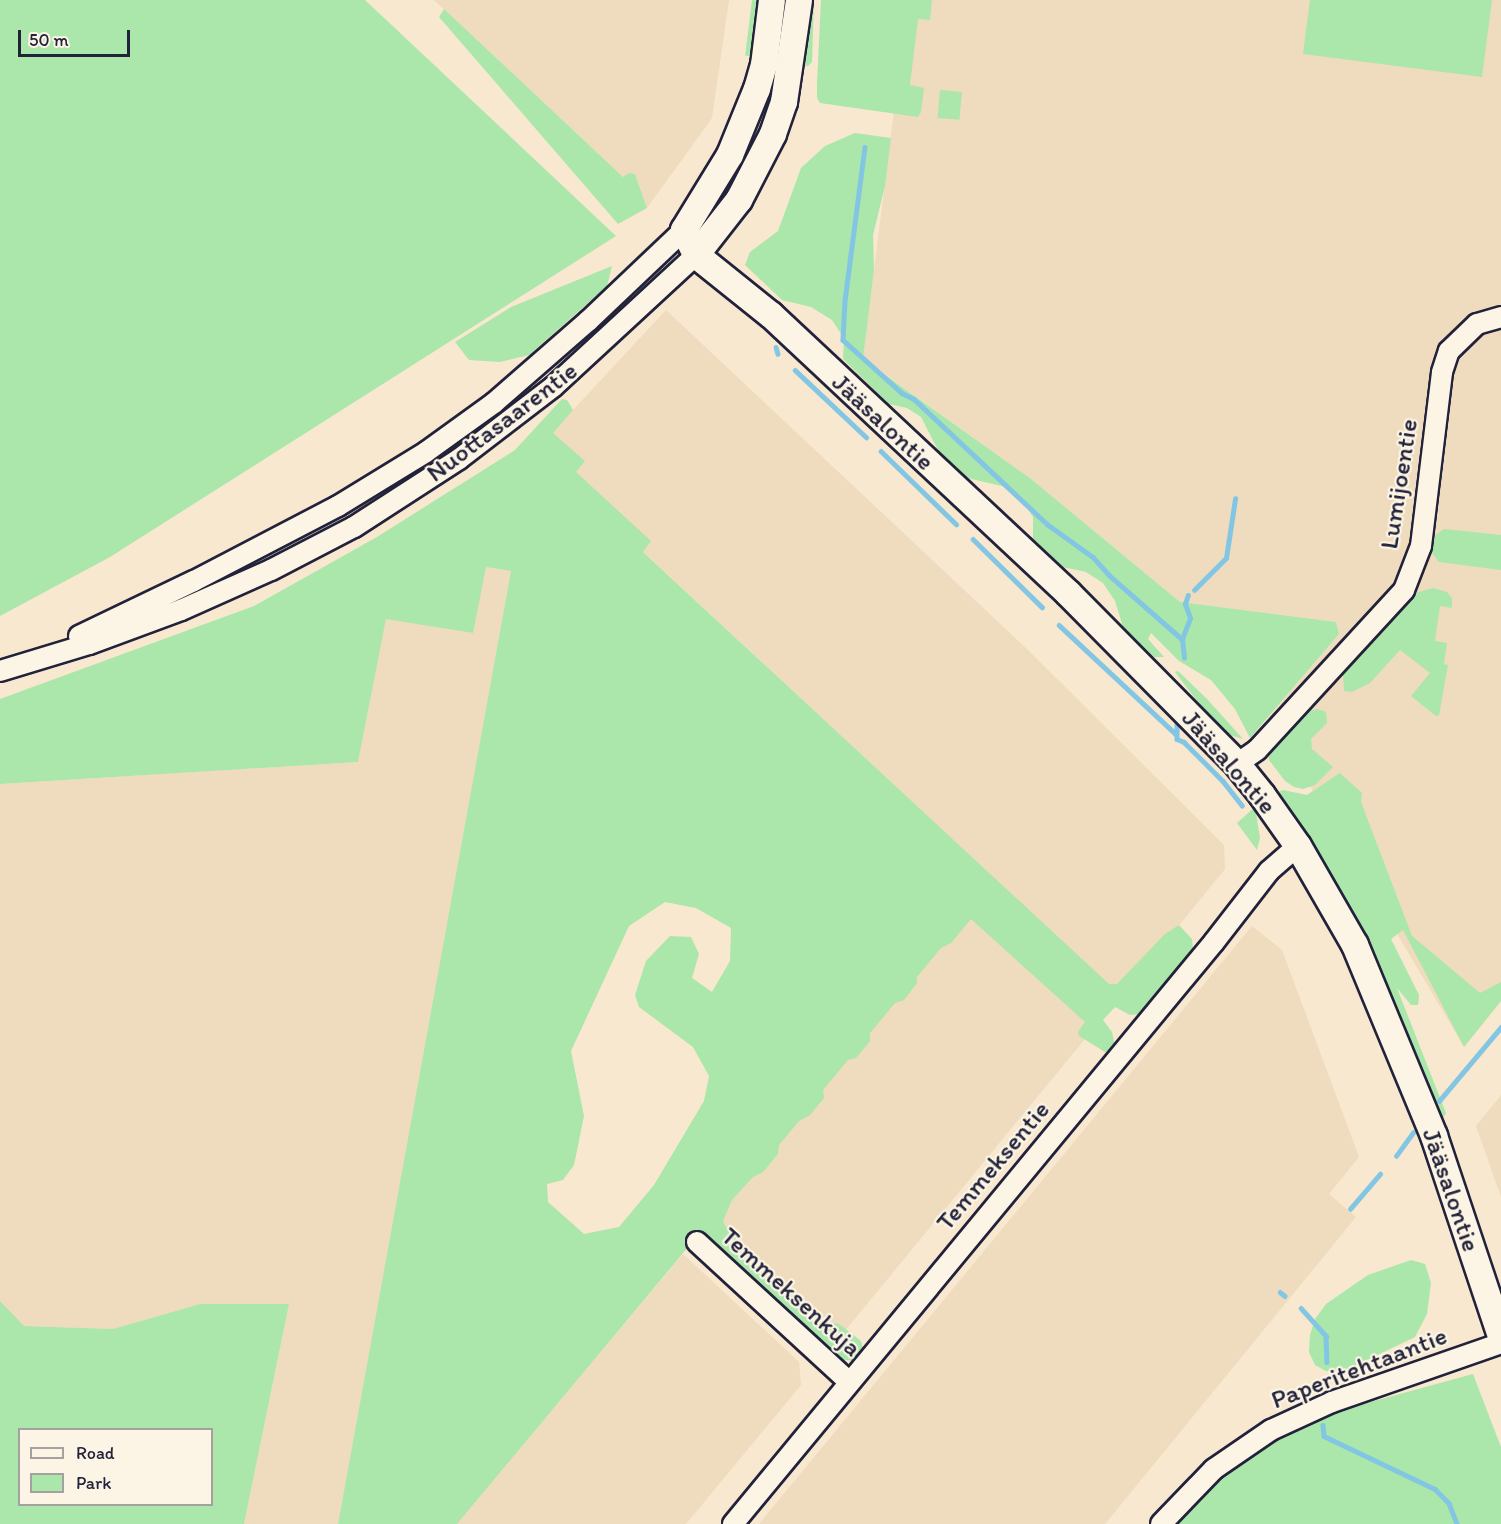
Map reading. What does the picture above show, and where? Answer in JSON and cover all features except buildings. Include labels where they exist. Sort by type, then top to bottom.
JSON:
[{"type":"main road","name":"Nuottasaarentie","points":[[684,230],[730,155],[757,89],[764,66],[772,0]]},
{"type":"main road","name":"Nuottasaarentie","points":[[702,248],[740,200],[773,134],[784,102],[799,0]]},
{"type":"main road","name":"Jääsalontie","points":[[684,230],[771,315],[1068,593],[1237,764],[1298,846],[1355,945],[1393,1034],[1434,1136],[1501,1336]]},
{"type":"street","name":"Nuottasaarentie","points":[[26,662],[194,581],[328,512],[426,453],[494,403],[588,321],[684,230]]},
{"type":"street","name":"Nuottasaarentie","points":[[0,671],[89,644],[181,610],[271,570],[354,526],[459,459],[553,387],[702,248]]},
{"type":"street","name":"Lumijoentie","points":[[1237,764],[1257,750],[1404,590],[1420,546],[1442,372],[1449,351],[1477,324],[1501,317]]},
{"type":"street","name":"Temmeksentie","points":[[733,1524],[1214,942],[1269,871],[1298,846]]},
{"type":"street","name":"Temmeksenkuja","points":[[697,1242],[849,1382]]},
{"type":"street","name":"Paperitehtaantie","points":[[1161,1524],[1214,1469],[1271,1430],[1332,1402],[1501,1343]]},
{"type":"shaded area","points":[[434,0],[729,0],[712,118],[647,208],[635,174],[629,173],[624,178]]},
{"type":"shaded area","points":[[908,0],[1501,0],[1501,1001],[1464,1047],[1269,717],[1339,634],[1336,622],[1180,602],[1031,479],[863,358]]},
{"type":"shaded area","points":[[666,310],[1027,649],[1224,845],[1225,869],[1132,983],[1109,985],[535,451]]},
{"type":"shaded area","points":[[486,567],[511,571],[338,1524],[244,1524],[289,1304],[200,1304],[113,1329],[23,1326],[0,1301],[0,784],[358,762],[386,618],[472,633]]},
{"type":"shaded area","points":[[972,904],[1088,1011],[1089,1034],[844,1332],[821,1333],[706,1226]]},
{"type":"shaded area","points":[[1252,926],[1282,950],[1359,1157],[1329,1194],[1356,1217],[1105,1524],[759,1524]]},
{"type":"shaded area","points":[[1501,1095],[1501,1197],[1476,1126]]},
{"type":"shaded area","points":[[683,1254],[799,1362],[801,1385],[686,1524],[457,1524]]},
{"type":"green space","points":[[0,0],[365,0],[616,236],[110,557],[0,616]]},
{"type":"green space","points":[[752,0],[760,1],[753,57],[745,56]]},
{"type":"green space","points":[[808,0],[814,0],[812,62],[808,66],[800,65]]},
{"type":"green space","points":[[821,0],[932,0],[930,20],[918,19],[910,85],[924,88],[921,112],[918,117],[820,103],[817,98],[817,84]]},
{"type":"green space","points":[[1310,0],[1492,0],[1482,77],[1303,54]]},
{"type":"green space","points":[[444,9],[623,177],[629,173],[635,174],[647,208],[618,224],[439,17]]},
{"type":"green space","points":[[940,90],[962,92],[959,120],[938,118]]},
{"type":"green space","points":[[855,133],[891,138],[885,186],[873,235],[874,270],[863,359],[1031,479],[1180,602],[1336,622],[1339,634],[1250,738],[1235,709],[1211,680],[1179,661],[1151,633],[1148,639],[1164,657],[1154,657],[1123,627],[1115,601],[1103,583],[1086,572],[1063,567],[1033,539],[1033,517],[1021,498],[1002,486],[967,478],[939,452],[921,417],[907,408],[889,404],[843,359],[844,338],[832,320],[811,307],[782,300],[745,265],[750,252],[778,231],[801,168],[825,146]]},
{"type":"green space","points":[[612,266],[607,286],[529,355],[500,362],[469,360],[455,342],[511,307]]},
{"type":"green space","points":[[562,399],[567,400],[573,410],[553,433],[585,461],[576,472],[651,541],[643,552],[1109,984],[1117,984],[1165,934],[1179,925],[1192,939],[1193,950],[1139,1014],[1130,1015],[1115,1007],[1103,1020],[1112,1032],[1115,1046],[1111,1051],[1105,1052],[1079,1036],[1078,1032],[1085,1022],[971,919],[951,943],[941,948],[917,977],[917,983],[904,1000],[895,1003],[870,1033],[870,1041],[856,1058],[848,1060],[823,1090],[824,1098],[810,1115],[799,1121],[779,1145],[778,1154],[763,1172],[753,1177],[732,1200],[723,1221],[725,1226],[820,1320],[839,1324],[861,1341],[863,1349],[856,1361],[836,1359],[699,1234],[457,1524],[338,1524],[511,571],[486,567],[473,633],[386,619],[358,762],[0,784],[0,699],[254,606],[377,537],[515,450]],"holes":[[[665,902],[696,908],[731,928],[730,961],[712,992],[692,978],[699,954],[691,937],[670,936],[646,961],[635,995],[639,1007],[693,1047],[709,1076],[704,1101],[654,1185],[619,1227],[584,1234],[548,1202],[547,1184],[563,1180],[574,1165],[584,1116],[571,1051],[629,926]]]},
{"type":"green space","points":[[1444,529],[1501,535],[1501,570],[1439,562],[1429,549],[1430,539]]},
{"type":"green space","points":[[1433,588],[1447,592],[1452,598],[1452,608],[1440,606],[1435,641],[1447,643],[1444,664],[1448,665],[1439,715],[1436,716],[1411,696],[1430,673],[1400,650],[1370,683],[1352,692],[1344,691],[1343,673],[1412,594]]},
{"type":"green space","points":[[1178,671],[1243,739],[1227,734],[1217,727],[1175,672]]},
{"type":"green space","points":[[1318,709],[1326,712],[1327,723],[1311,739],[1312,749],[1333,767],[1315,785],[1303,789],[1294,787],[1285,781],[1269,760],[1268,755],[1307,711]]},
{"type":"green space","points":[[1340,773],[1362,793],[1361,802],[1412,936],[1480,993],[1501,982],[1501,1001],[1464,1047],[1403,930],[1391,939],[1419,995],[1418,1005],[1411,1005],[1397,988],[1446,1113],[1439,1125],[1386,987],[1273,794],[1283,790],[1307,795]]},
{"type":"green space","points":[[1255,807],[1260,838],[1257,850],[1237,823]]},
{"type":"green space","points":[[1411,1260],[1425,1264],[1431,1283],[1427,1314],[1415,1337],[1342,1372],[1326,1371],[1315,1365],[1309,1352],[1310,1335],[1315,1319],[1326,1304],[1368,1275]]},
{"type":"green space","points":[[0,1301],[24,1326],[113,1329],[200,1304],[289,1304],[244,1524],[0,1524]]},
{"type":"green space","points":[[1473,1374],[1501,1447],[1501,1524],[1174,1524],[1206,1488],[1263,1446],[1334,1412]]},
{"type":"waterway","points":[[865,147],[845,301],[843,340],[902,393],[914,399],[1047,524],[1093,557],[1110,576],[1182,639]]},
{"type":"waterway","points":[[776,347],[778,354]]},
{"type":"waterway","points":[[795,370],[866,437]]},
{"type":"waterway","points":[[881,451],[956,524]]},
{"type":"waterway","points":[[1194,590],[1226,558],[1235,499]]},
{"type":"waterway","points":[[973,539],[1042,607]]},
{"type":"waterway","points":[[1184,658],[1182,639],[1190,618],[1185,604],[1188,595]]},
{"type":"waterway","points":[[1059,625],[1176,734]]},
{"type":"waterway","points":[[1177,720],[1177,739],[1184,742],[1223,781],[1242,805]]},
{"type":"waterway","points":[[1439,1101],[1501,1027]]},
{"type":"waterway","points":[[1396,1156],[1413,1133]]},
{"type":"waterway","points":[[1350,1209],[1380,1174]]},
{"type":"waterway","points":[[1280,1292],[1285,1296]]},
{"type":"waterway","points":[[1301,1308],[1326,1336],[1327,1362]]},
{"type":"waterway","points":[[1323,1425],[1324,1436],[1435,1489],[1449,1503],[1457,1524]]}]
